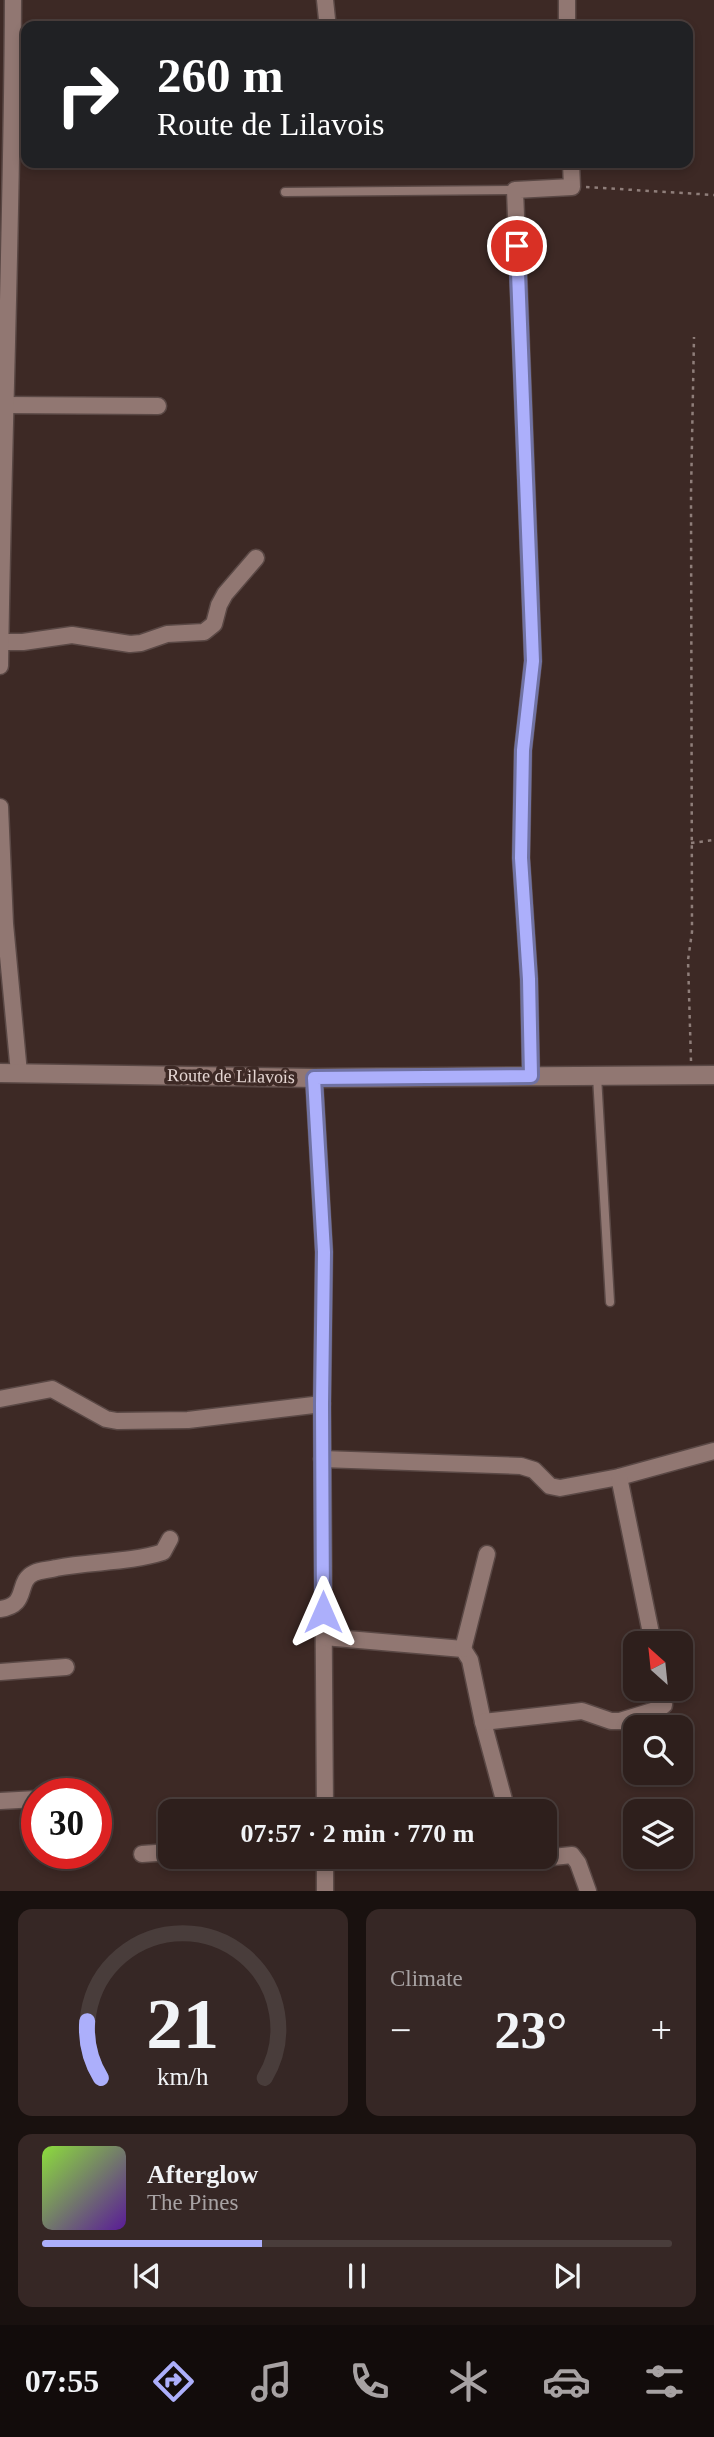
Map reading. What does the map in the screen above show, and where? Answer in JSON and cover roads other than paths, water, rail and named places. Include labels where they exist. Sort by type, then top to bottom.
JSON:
[{"type":"main road","name":"Route de Lilavois","points":[[0,1073],[314,1078],[714,1075]]},
{"type":"street","points":[[325,0],[327,19]]},
{"type":"street","points":[[567,0],[567,21]]},
{"type":"street","points":[[0,666],[6,188],[19,97],[19,29],[8,2]]},
{"type":"street","points":[[531,1076],[529,979],[521,858],[523,750],[533,661],[515,190],[572,187],[571,168]]},
{"type":"street","points":[[4,405],[158,406]]},
{"type":"street","points":[[0,642],[23,642],[72,635],[130,644],[167,634],[204,632],[214,624],[225,594],[256,558]]},
{"type":"street","points":[[0,807],[5,924],[19,1073]]},
{"type":"street","points":[[314,1078],[324,1252],[322,1404],[325,1799]]},
{"type":"street","points":[[0,1399],[52,1389],[106,1419],[117,1421],[188,1420],[322,1404]]},
{"type":"street","points":[[323,1459],[521,1466],[534,1471],[550,1486],[560,1488],[619,1477],[714,1451]]},
{"type":"street","points":[[619,1477],[651,1631]]},
{"type":"street","points":[[0,1609],[13,1606],[21,1598],[26,1580],[34,1573],[73,1565],[147,1557],[163,1552],[170,1539]]},
{"type":"street","points":[[487,1554],[464,1649],[470,1660],[504,1799]]},
{"type":"street","points":[[324,1637],[464,1649]]},
{"type":"street","points":[[0,1672],[66,1667]]},
{"type":"street","points":[[483,1722],[582,1711],[611,1721],[620,1721],[659,1709],[664,1701]]},
{"type":"street","points":[[0,1801],[21,1800]]},
{"type":"street","points":[[142,1854],[158,1853]]},
{"type":"street","points":[[557,1857],[572,1855],[578,1863],[588,1891]]},
{"type":"street","points":[[325,1869],[325,1891]]},
{"type":"lane","points":[[285,192],[515,190]]},
{"type":"lane","points":[[597,1076],[610,1302]]}]
